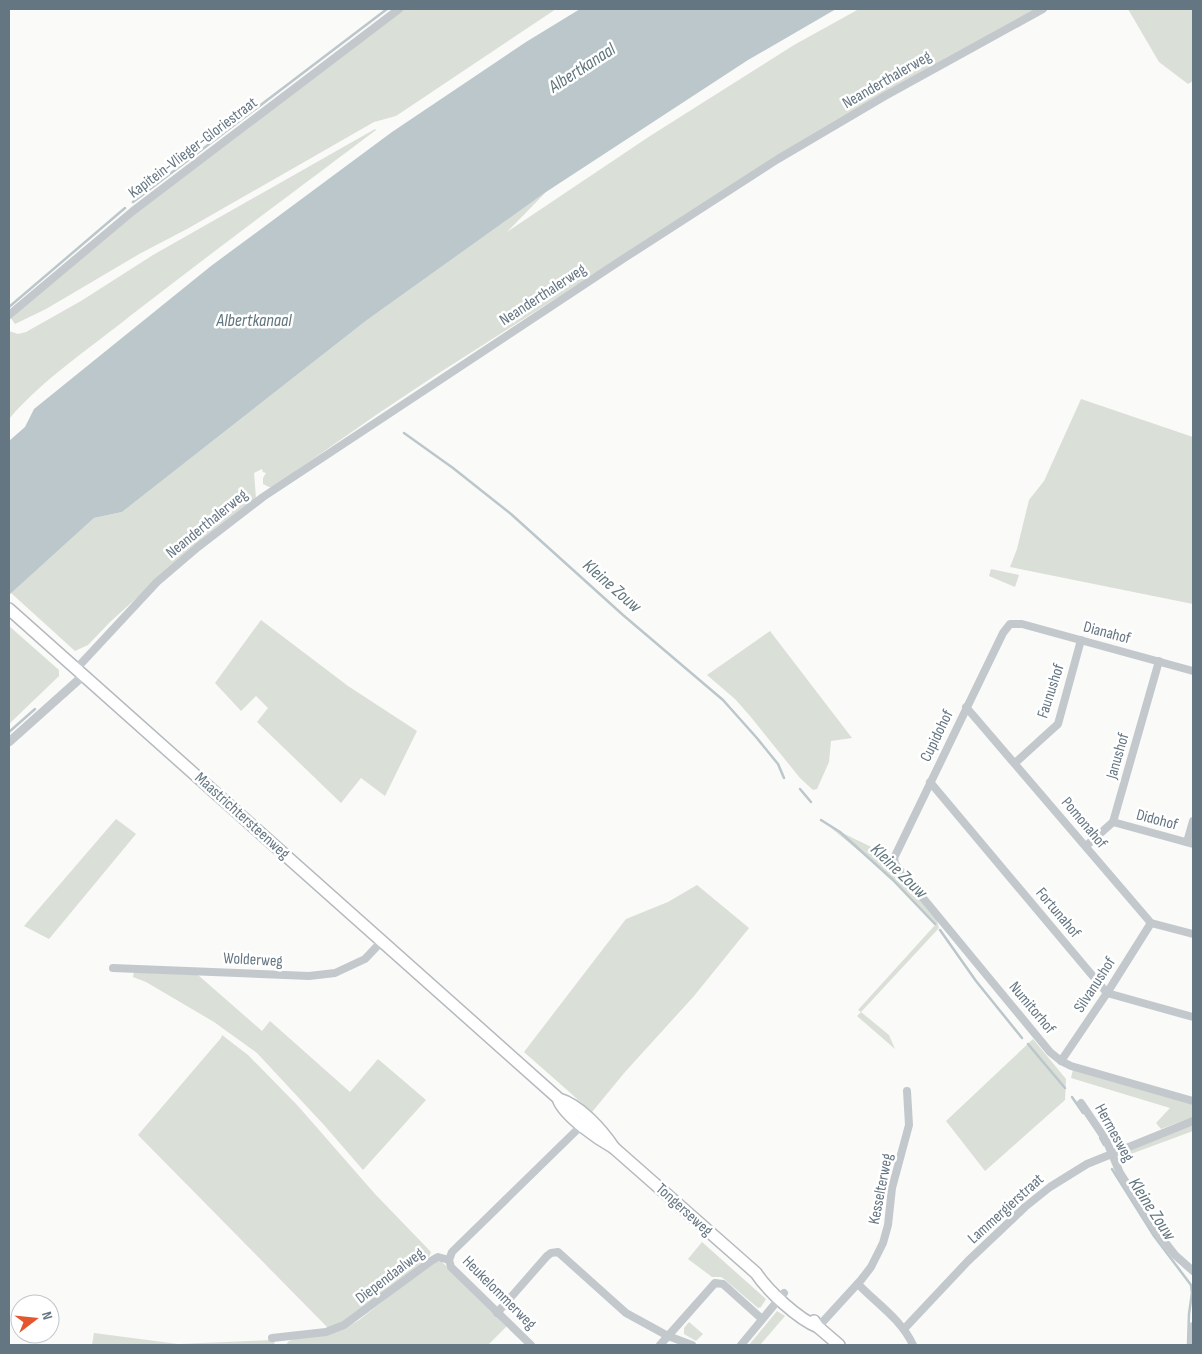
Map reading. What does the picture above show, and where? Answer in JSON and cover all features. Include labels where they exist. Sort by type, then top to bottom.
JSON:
[{"type":"main road","name":"Maastrichtersteenweg","points":[[9,609],[559,1099],[562,1107],[585,1122]]},
{"type":"main road","name":"Tongerseweg","points":[[585,1122],[598,1139],[614,1148],[756,1273],[763,1284],[781,1295],[806,1322],[818,1327],[839,1345]]},
{"type":"street","name":"Kapitein-Vlieger-Gloriestraat","points":[[9,315],[133,211],[399,9]]},
{"type":"street","name":"Neanderthalerweg","points":[[80,672],[91,650],[157,582],[198,547],[263,497],[618,262],[778,159],[885,96],[1043,9]]},
{"type":"street","name":"Dianahof","points":[[1012,623],[1193,671]]},
{"type":"street","name":"Cupidohof","points":[[895,864],[895,855],[966,707],[1002,633],[1012,623]]},
{"type":"street","name":"Faunushof","points":[[1015,763],[1058,724],[1081,640]]},
{"type":"street","name":"Janushof","points":[[1113,822],[1159,661]]},
{"type":"street","points":[[9,742],[80,672]]},
{"type":"street","name":"Pomonahof","points":[[966,707],[1151,923]]},
{"type":"street","name":"Fortunahof","points":[[930,782],[1107,993]]},
{"type":"street","points":[[1190,843],[1193,821]]},
{"type":"street","points":[[1086,846],[1113,822]]},
{"type":"street","name":"Didohof","points":[[1113,822],[1190,843]]},
{"type":"street","name":"Numitorhof","points":[[895,864],[1050,1052],[1061,1061],[1071,1066],[1193,1101]]},
{"type":"street","points":[[1151,923],[1193,934]]},
{"type":"street","name":"Silvanushof","points":[[1061,1061],[1151,923]]},
{"type":"street","name":"Wolderweg","points":[[113,968],[309,976],[335,973],[365,959],[382,942]]},
{"type":"street","points":[[1107,993],[1193,1017]]},
{"type":"street","name":"Kesselterweg","points":[[818,1327],[858,1284],[871,1267],[886,1235],[892,1188],[909,1125],[907,1092]]},
{"type":"street","name":"Hermesweg","points":[[1082,1103],[1106,1140],[1131,1191],[1158,1233],[1175,1255],[1193,1271]]},
{"type":"street","name":"Lammergierstraat","points":[[904,1329],[954,1275],[1025,1207],[1050,1187],[1087,1164],[1193,1121]]},
{"type":"street","name":"Diependaalweg","points":[[272,1338],[326,1332],[344,1325],[431,1261],[438,1257],[449,1260],[452,1252],[585,1122]]},
{"type":"street","points":[[497,1313],[547,1256],[558,1252],[626,1313],[668,1336],[692,1345]]},
{"type":"street","name":"Heukelommerweg","points":[[449,1260],[451,1267],[530,1345]]},
{"type":"street","points":[[660,1345],[712,1284],[718,1282],[723,1284],[762,1319]]},
{"type":"street","points":[[858,1284],[888,1310],[904,1329],[913,1345]]},
{"type":"street","points":[[741,1345],[781,1295]]},
{"type":"street","points":[[1192,1345],[1193,1326]]},
{"type":"shaded area","points":[[403,9],[556,9],[396,116],[374,122],[187,229],[141,253],[46,309],[15,324],[10,317],[145,204]]},
{"type":"shaded area","points":[[859,9],[1038,9],[765,165],[439,373],[273,487],[263,484],[263,478],[266,473],[262,469],[254,473],[256,498],[247,508],[193,547],[110,622],[88,645],[75,651],[11,593],[94,518],[122,512],[367,320],[546,192],[507,232],[650,136],[794,45]]},
{"type":"shaded area","points":[[1128,9],[1193,9],[1193,81],[1188,84],[1159,62]]},
{"type":"shaded area","points":[[375,129],[67,365],[22,404],[9,419],[9,331],[18,334],[26,332],[81,301],[153,255]]},
{"type":"shaded area","points":[[1081,399],[1193,437],[1193,604],[1010,567],[1017,549],[1029,500],[1044,481]]},
{"type":"shaded area","points":[[991,569],[1019,575],[1015,587],[989,576]]},
{"type":"shaded area","points":[[261,620],[348,686],[417,731],[385,796],[361,778],[341,803],[257,722],[268,708],[256,696],[241,711],[215,683]]},
{"type":"shaded area","points":[[9,626],[59,670],[59,676],[9,724]]},
{"type":"shaded area","points":[[770,631],[852,738],[831,741],[829,762],[817,789],[813,790],[800,778],[735,699],[707,675]]},
{"type":"shaded area","points":[[116,819],[136,834],[49,939],[24,926]]},
{"type":"shaded area","points":[[830,827],[888,855],[888,861],[937,920],[939,928],[861,1012],[858,1010],[936,924],[881,869]]},
{"type":"shaded area","points":[[697,885],[749,928],[694,996],[625,1072],[592,1112],[524,1052],[626,919],[668,902]]},
{"type":"shaded area","points":[[134,972],[198,975],[262,1031],[270,1021],[350,1092],[378,1059],[426,1100],[363,1170],[257,1053],[214,1022],[146,982],[133,977]]},
{"type":"shaded area","points":[[861,1012],[889,1035],[895,1049],[857,1016]]},
{"type":"shaded area","points":[[222,1035],[248,1055],[298,1106],[375,1194],[431,1252],[429,1257],[347,1320],[329,1329],[138,1135]]},
{"type":"shaded area","points":[[1033,1039],[1066,1079],[1065,1100],[985,1171],[946,1121]]},
{"type":"shaded area","points":[[1073,1069],[1193,1103],[1193,1117],[1161,1129],[1156,1123],[1170,1108],[1071,1078]]},
{"type":"shaded area","points":[[1193,1125],[1193,1131],[1120,1158],[1124,1153]]},
{"type":"shaded area","points":[[702,1242],[766,1299],[761,1307],[758,1308],[721,1277],[712,1277],[688,1259]]},
{"type":"shaded area","points":[[441,1261],[507,1326],[488,1345],[286,1345],[294,1339],[346,1328],[436,1262]]},
{"type":"shaded area","points":[[777,1311],[785,1316],[760,1345],[749,1345]]},
{"type":"shaded area","points":[[689,1322],[703,1334],[696,1341],[684,1334],[684,1328]]},
{"type":"shaded area","points":[[94,1333],[178,1344],[275,1340],[274,1345],[92,1345]]},
{"type":"water","name":"Albertkanaal","points":[[580,9],[836,9],[748,60],[546,192],[367,320],[122,512],[94,518],[9,595],[9,441],[25,427],[34,409],[211,266],[392,132],[526,42]]},
{"type":"waterway","points":[[133,202],[387,9]]},
{"type":"waterway","points":[[9,307],[125,208]]},
{"type":"waterway","name":"Kleine Zouw","points":[[404,433],[453,468],[511,514],[623,615],[723,700],[778,764],[784,778]]},
{"type":"waterway","points":[[9,732],[35,709]]},
{"type":"waterway","name":"Kleine Zouw","points":[[800,789],[811,802]]},
{"type":"waterway","name":"Kleine Zouw","points":[[821,820],[840,832],[893,880],[935,924]]},
{"type":"waterway","name":"Kleine Zouw","points":[[940,930],[976,981],[1022,1038]]},
{"type":"waterway","name":"Kleine Zouw","points":[[1028,1044],[1065,1088]]},
{"type":"waterway","name":"Kleine Zouw","points":[[1072,1097],[1083,1113]]},
{"type":"waterway","name":"Kleine Zouw","points":[[1100,1138],[1104,1145]]},
{"type":"waterway","name":"Kleine Zouw","points":[[1112,1169],[1154,1236],[1191,1285],[1188,1345]]}]
